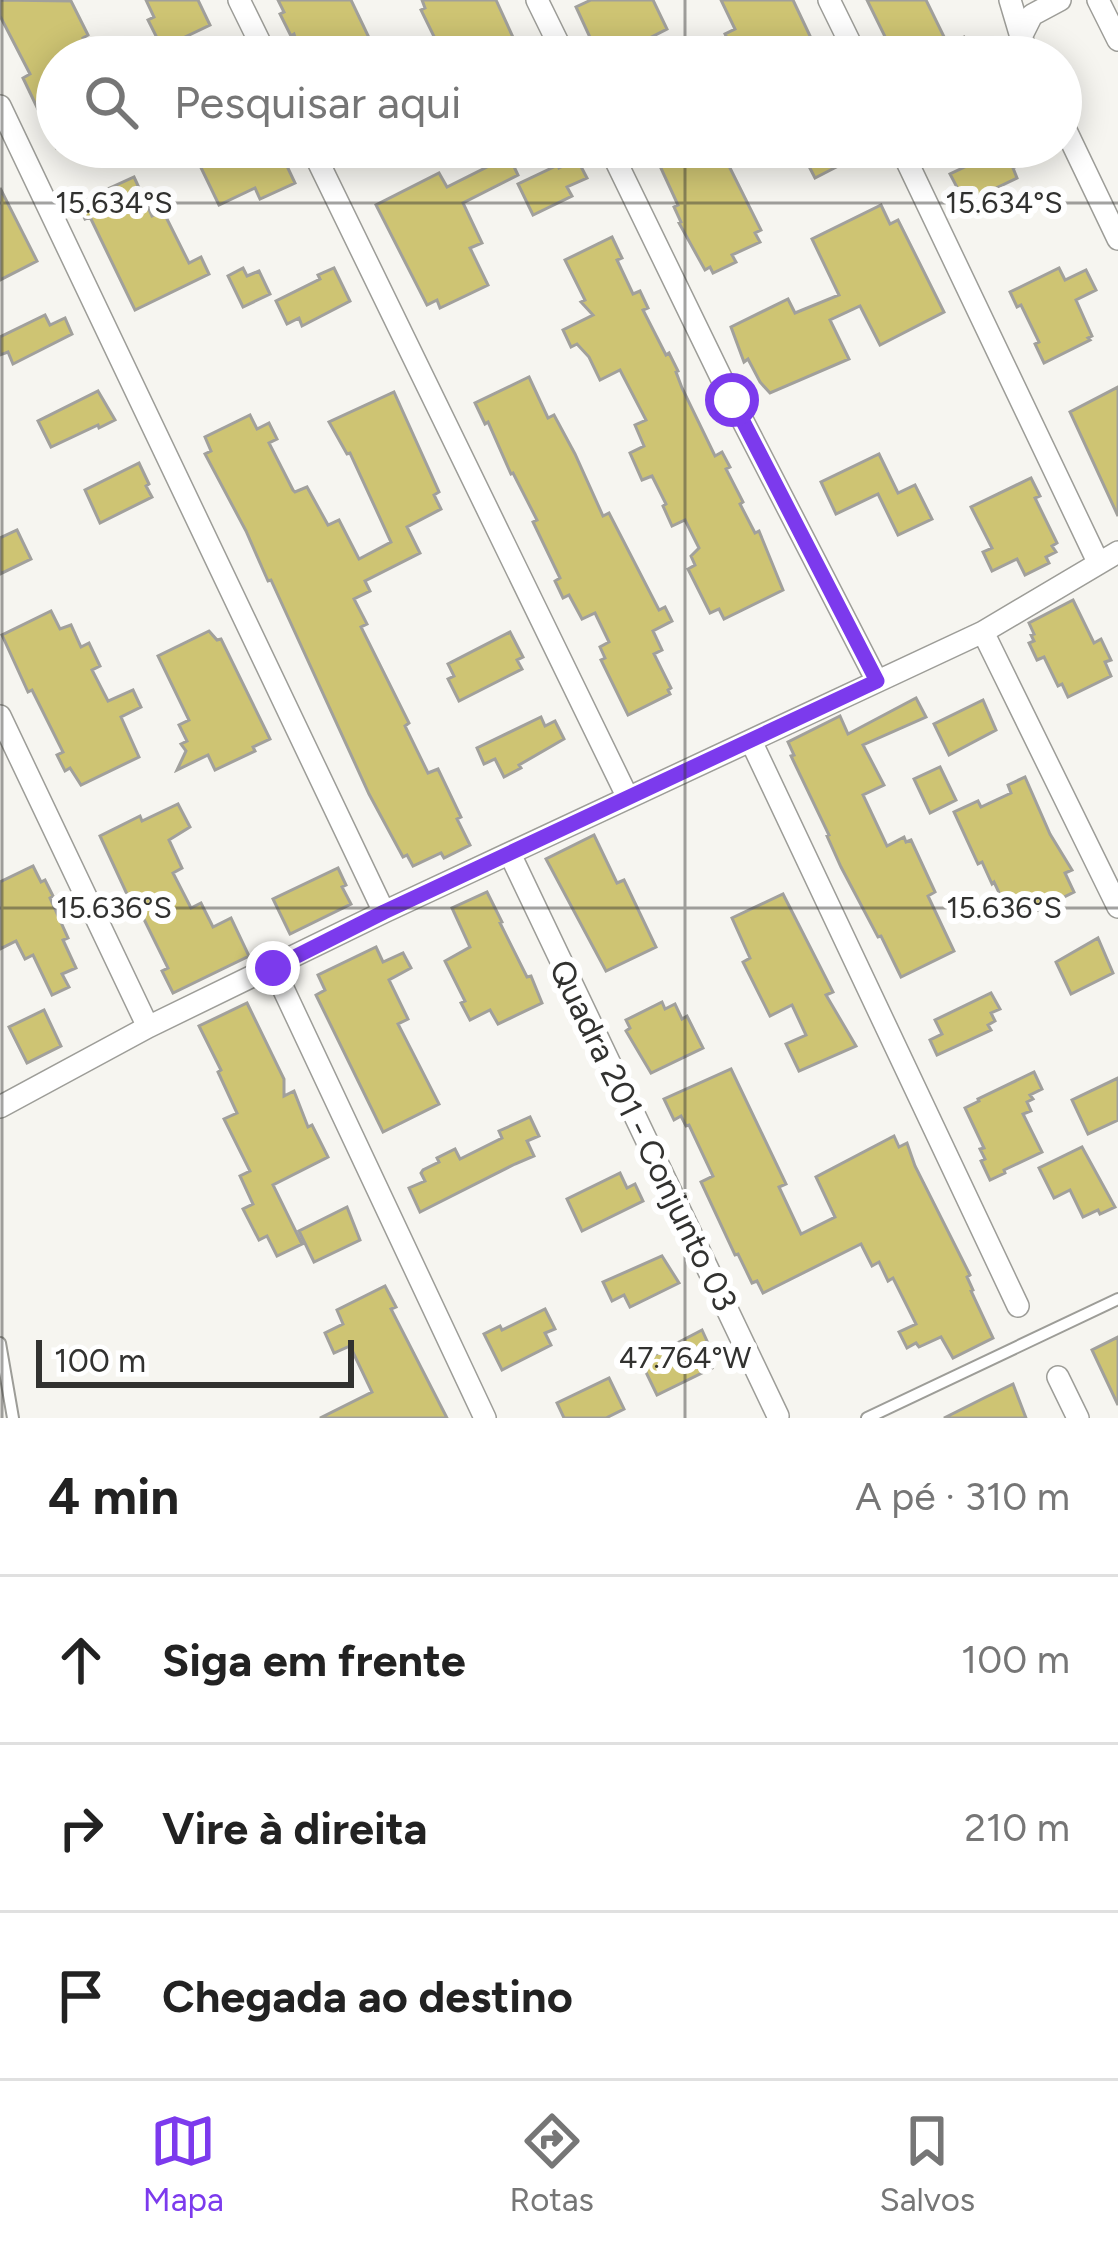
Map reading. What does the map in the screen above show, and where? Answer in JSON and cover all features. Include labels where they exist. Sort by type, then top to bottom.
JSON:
[{"type":"street","points":[[239,0],[257,36]]},
{"type":"street","points":[[537,0],[555,36]]},
{"type":"street","points":[[830,0],[847,36]]},
{"type":"street","points":[[1010,0],[1022,36]]},
{"type":"street","points":[[1028,36],[1032,15],[1060,0]]},
{"type":"street","points":[[1073,0],[1101,5],[1118,40]]},
{"type":"street","points":[[0,106],[384,912]]},
{"type":"street","points":[[1082,164],[1118,239]]},
{"type":"street","points":[[321,168],[628,798]]},
{"type":"street","points":[[619,168],[877,681]]},
{"type":"street","points":[[0,1107],[148,1027],[384,912],[983,632],[1108,557],[911,168]]},
{"type":"street","points":[[983,632],[1118,908]]},
{"type":"street","points":[[0,716],[148,1027]]},
{"type":"street","points":[[751,741],[1018,1306]]},
{"type":"street","name":"Quadra 201 - Conjunto 03","points":[[510,854],[778,1416]]},
{"type":"street","points":[[273,968],[484,1418]]},
{"type":"street","points":[[1058,1377],[1078,1418]]},
{"type":"lane","points":[[866,1418],[1118,1299]]},
{"type":"lane","points":[[0,1343],[13,1418]]},
{"type":"building","points":[[0,0],[71,1],[88,35],[36,36],[36,105],[23,78],[30,74],[0,16]]},
{"type":"building","points":[[146,0],[198,0],[210,25],[187,36],[156,36],[148,20],[154,17]]},
{"type":"building","points":[[278,0],[351,0],[368,36],[291,36],[280,14],[284,12]]},
{"type":"building","points":[[422,0],[496,0],[512,36],[434,36],[421,10],[425,8]]},
{"type":"building","points":[[591,0],[653,0],[667,29],[654,36],[589,36],[576,7]]},
{"type":"building","points":[[721,0],[793,0],[810,36],[726,36],[735,29]]},
{"type":"building","points":[[867,0],[926,0],[944,36],[885,36]]},
{"type":"building","points":[[201,168],[288,168],[295,183],[260,199],[255,188],[219,205]]},
{"type":"building","points":[[485,168],[515,168],[518,175],[463,203],[482,243],[470,248],[488,285],[440,308],[437,300],[427,305],[376,205],[439,173],[447,187]]},
{"type":"building","points":[[552,168],[582,168],[587,178],[567,187],[572,196],[533,215],[518,184]]},
{"type":"building","points":[[661,168],[730,168],[761,230],[755,233],[760,242],[732,255],[736,262],[713,273],[710,267],[705,270],[679,223],[674,207],[678,205]]},
{"type":"building","points":[[810,168],[834,168],[815,178]]},
{"type":"building","points":[[963,168],[1013,168],[1017,178],[971,200],[967,193],[961,195],[950,174]]},
{"type":"building","points":[[134,177],[152,216],[163,211],[189,263],[201,257],[209,274],[135,310],[90,217],[85,219],[77,203]]},
{"type":"building","points":[[0,188],[37,261],[0,280]]},
{"type":"building","points":[[881,205],[890,224],[898,220],[944,312],[880,345],[860,306],[830,320],[849,359],[770,393],[748,359],[744,362],[731,327],[788,299],[795,313],[839,295],[812,239]]},
{"type":"building","points":[[612,237],[633,294],[640,291],[648,308],[643,310],[678,371],[715,456],[722,452],[730,467],[726,469],[740,504],[755,533],[759,531],[783,590],[724,619],[719,609],[710,613],[688,569],[695,565],[691,556],[699,548],[685,520],[672,526],[652,476],[642,480],[630,453],[644,446],[635,425],[646,420],[620,370],[600,380],[589,357],[577,344],[571,347],[563,330],[593,315],[581,302],[585,300],[565,260]]},
{"type":"building","points":[[243,268],[247,276],[259,271],[270,294],[243,307],[228,276]]},
{"type":"building","points":[[334,268],[350,301],[302,326],[299,318],[287,324],[276,301]]},
{"type":"building","points":[[1059,268],[1065,280],[1086,270],[1096,290],[1076,300],[1092,336],[1044,363],[1035,344],[1039,342],[1010,292]]},
{"type":"building","points":[[45,315],[50,325],[65,318],[72,334],[13,364],[8,352],[0,355],[0,337]]},
{"type":"building","points":[[529,377],[548,418],[554,415],[575,454],[603,516],[609,513],[659,610],[665,607],[672,621],[653,631],[662,650],[654,654],[670,694],[628,715],[601,660],[605,658],[600,647],[609,642],[595,613],[582,619],[569,595],[563,598],[555,581],[560,578],[533,522],[537,520],[475,403]]},
{"type":"building","points":[[1118,387],[1118,516],[1070,412]]},
{"type":"building","points":[[98,391],[115,420],[51,447],[38,421]]},
{"type":"building","points":[[394,392],[439,492],[434,495],[441,509],[407,527],[420,553],[365,581],[370,591],[354,599],[367,624],[361,627],[409,723],[405,726],[428,773],[438,769],[470,845],[413,866],[407,855],[403,857],[369,794],[271,580],[205,454],[211,451],[205,437],[250,415],[257,429],[269,423],[277,439],[269,443],[293,490],[307,487],[328,525],[339,520],[359,559],[391,542],[350,453],[329,422]]},
{"type":"building","points":[[879,454],[898,493],[915,485],[932,519],[898,535],[878,494],[836,514],[821,482]]},
{"type":"building","points":[[139,463],[152,497],[100,523],[85,490]]},
{"type":"building","points":[[1031,478],[1040,496],[1035,498],[1057,543],[1052,546],[1056,552],[1046,557],[1049,563],[1025,575],[1017,559],[992,571],[983,552],[992,548],[971,507]]},
{"type":"building","points":[[17,530],[31,559],[0,574],[0,538]]},
{"type":"building","points":[[1073,600],[1094,643],[1101,639],[1111,660],[1105,662],[1111,676],[1068,697],[1044,657],[1037,660],[1029,643],[1034,634],[1029,623]]},
{"type":"building","points":[[51,611],[60,629],[71,625],[81,647],[89,643],[100,666],[92,670],[108,701],[133,690],[141,707],[121,717],[139,757],[81,785],[70,768],[65,771],[57,755],[63,752],[2,635]]},
{"type":"building","points":[[209,631],[221,639],[270,739],[215,770],[208,755],[177,770],[186,751],[181,744],[187,741],[179,725],[189,720],[158,656]]},
{"type":"building","points":[[510,632],[523,657],[517,660],[522,669],[459,701],[448,679],[454,676],[448,664]]},
{"type":"building","points":[[916,698],[926,717],[863,745],[884,785],[863,795],[887,846],[904,837],[906,842],[911,840],[935,892],[928,896],[954,951],[901,977],[841,867],[788,742],[840,716],[848,734]]},
{"type":"building","points":[[983,700],[996,730],[949,755],[934,724]]},
{"type":"building","points":[[541,717],[545,726],[555,721],[564,739],[504,777],[495,759],[484,764],[477,748]]},
{"type":"building","points":[[940,767],[956,800],[930,813],[914,779]]},
{"type":"building","points":[[1025,777],[1072,870],[1065,873],[1074,892],[1012,920],[954,812],[978,801],[981,807],[1011,793],[1008,785]]},
{"type":"building","points":[[178,804],[190,827],[169,840],[182,868],[173,873],[191,908],[201,903],[213,927],[231,918],[249,956],[173,993],[162,971],[168,968],[100,836]]},
{"type":"building","points":[[594,835],[617,883],[624,880],[656,947],[606,971],[546,859]]},
{"type":"building","points":[[33,866],[53,896],[68,938],[63,940],[76,968],[62,974],[69,987],[52,995],[33,955],[25,959],[16,941],[0,949],[0,882]]},
{"type":"building","points":[[338,868],[351,904],[290,934],[273,899]]},
{"type":"building","points":[[487,892],[542,1003],[498,1024],[490,1010],[470,1020],[445,961],[470,947],[452,908]]},
{"type":"building","points":[[783,894],[833,992],[826,995],[856,1046],[799,1071],[786,1044],[806,1035],[792,1005],[770,1016],[743,962],[750,958],[732,918]]},
{"type":"building","points":[[1098,938],[1113,973],[1071,994],[1056,962]]},
{"type":"building","points":[[376,947],[383,962],[403,953],[411,968],[389,980],[408,1019],[398,1024],[439,1104],[383,1132],[316,995],[325,990],[318,975]]},
{"type":"building","points":[[991,993],[1000,1009],[991,1013],[995,1021],[988,1025],[991,1030],[937,1055],[930,1040],[942,1034],[935,1020]]},
{"type":"building","points":[[662,1002],[665,1009],[675,1004],[682,1019],[687,1016],[703,1048],[651,1073],[626,1031],[630,1028],[626,1020]]},
{"type":"building","points":[[247,1003],[284,1079],[284,1096],[294,1091],[308,1127],[312,1125],[328,1157],[273,1185],[302,1244],[277,1256],[267,1236],[259,1240],[243,1209],[253,1204],[240,1176],[250,1171],[224,1119],[237,1113],[199,1026]]},
{"type":"building","points":[[44,1010],[61,1046],[27,1063],[9,1027]]},
{"type":"building","points":[[731,1069],[786,1184],[779,1187],[801,1234],[835,1217],[816,1177],[894,1136],[899,1147],[907,1143],[970,1275],[971,1291],[993,1338],[953,1358],[941,1337],[907,1348],[899,1332],[916,1324],[893,1278],[888,1281],[879,1262],[872,1266],[861,1244],[763,1293],[757,1281],[752,1283],[701,1182],[713,1176],[689,1125],[681,1116],[674,1120],[664,1099]]},
{"type":"building","points":[[1034,1072],[1042,1089],[1030,1095],[1031,1111],[1023,1114],[1042,1152],[990,1180],[981,1161],[985,1159],[980,1149],[984,1148],[965,1108]]},
{"type":"building","points":[[1118,1078],[1118,1120],[1088,1134],[1072,1100]]},
{"type":"building","points":[[530,1117],[539,1136],[527,1141],[534,1156],[420,1212],[409,1188],[425,1181],[423,1170],[455,1149],[460,1159],[502,1138],[499,1131]]},
{"type":"building","points":[[1082,1147],[1115,1207],[1083,1217],[1070,1190],[1054,1198],[1039,1168]]},
{"type":"building","points":[[620,1173],[627,1188],[635,1184],[643,1201],[582,1231],[567,1199]]},
{"type":"building","points":[[347,1207],[360,1240],[314,1262],[299,1231]]},
{"type":"building","points":[[662,1256],[679,1283],[630,1307],[624,1295],[612,1301],[603,1282]]},
{"type":"building","points":[[385,1286],[396,1307],[391,1309],[447,1418],[320,1418],[372,1392],[350,1346],[334,1353],[325,1333],[343,1324],[337,1310]]},
{"type":"building","points":[[545,1309],[555,1329],[545,1333],[551,1345],[502,1370],[484,1334]]},
{"type":"building","points":[[702,1330],[712,1352],[705,1355],[712,1368],[657,1395],[641,1362]]},
{"type":"building","points":[[1118,1337],[1118,1405],[1092,1350]]},
{"type":"building","points":[[609,1378],[624,1409],[606,1418],[564,1418],[557,1403]]},
{"type":"building","points":[[1013,1384],[1026,1418],[944,1418],[986,1397]]},
{"type":"route","points":[[273,968],[877,681],[732,400]]}]
